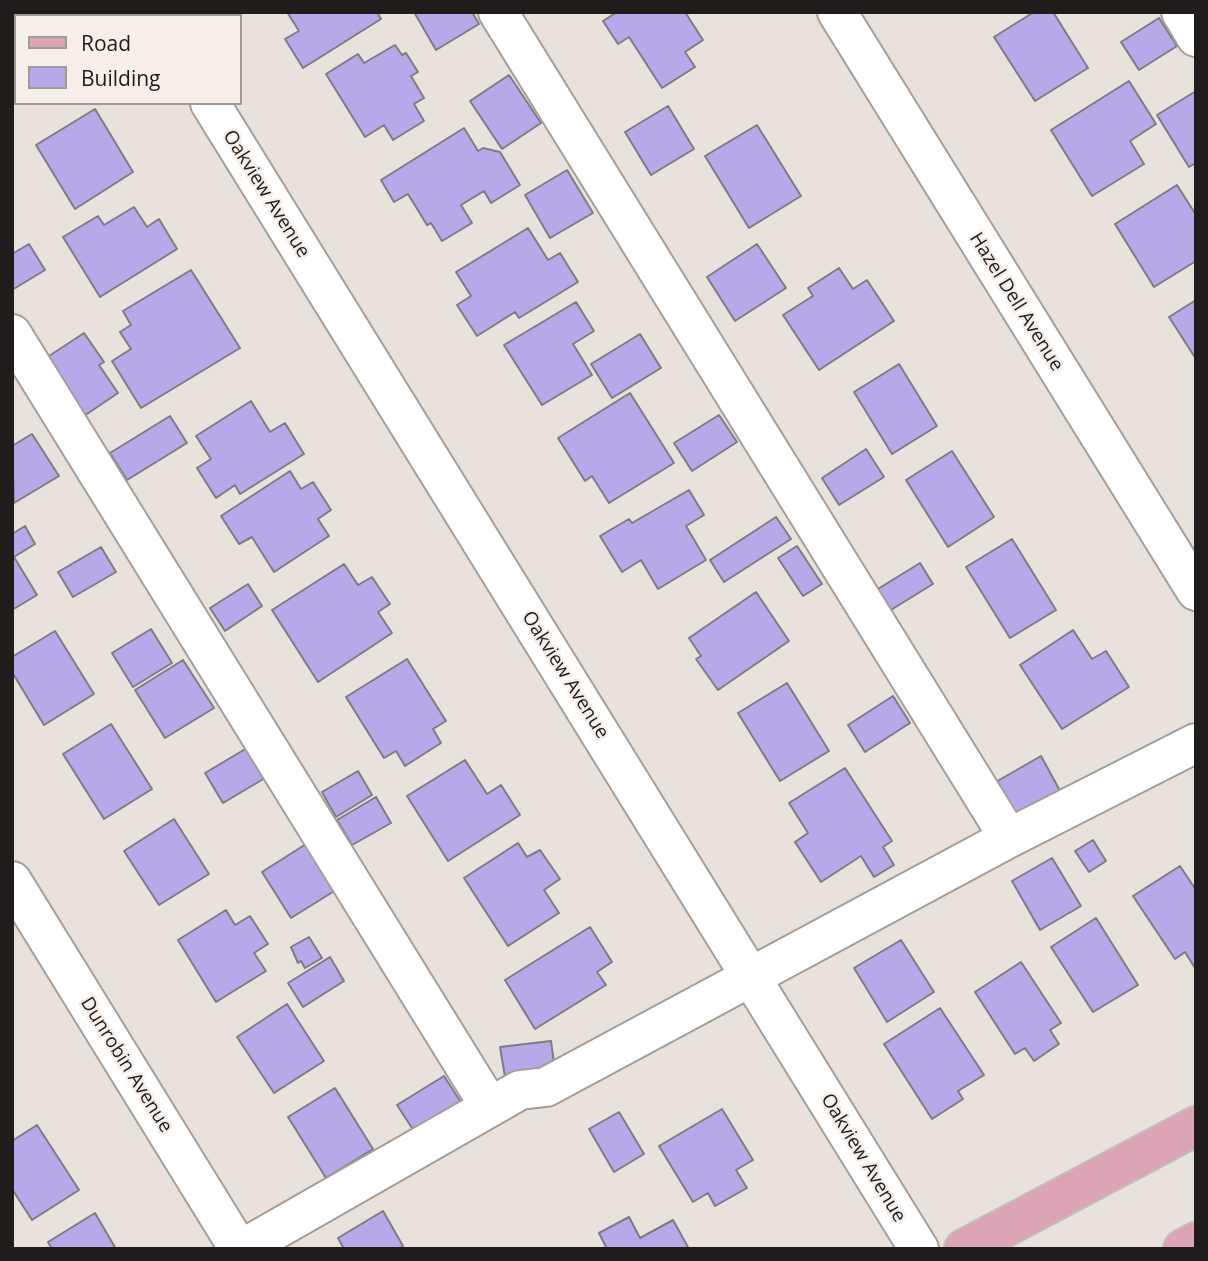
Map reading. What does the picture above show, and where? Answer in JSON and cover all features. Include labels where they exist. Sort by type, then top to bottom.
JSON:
[{"type":"main road","points":[[964,1249],[1196,1126]]},
{"type":"main road","points":[[1183,1249],[1196,1242]]},
{"type":"street","points":[[498,12],[1009,838]]},
{"type":"street","name":"Hazel Dell Avenue","points":[[837,12],[1196,592]]},
{"type":"street","points":[[1181,12],[1196,37]]},
{"type":"street","name":"Oakview Avenue","points":[[211,105],[754,978],[919,1249]]},
{"type":"street","points":[[12,334],[490,1107]]},
{"type":"street","points":[[241,1249],[520,1090],[546,1087],[754,978],[1009,838],[1196,743]]},
{"type":"street","name":"Dunrobin Avenue","points":[[12,881],[241,1249]]},
{"type":"building","points":[[287,12],[377,12],[381,19],[303,68],[285,39],[299,31]]},
{"type":"building","points":[[414,12],[472,12],[479,24],[436,50]]},
{"type":"building","points":[[617,12],[685,12],[703,40],[685,52],[695,67],[662,88],[629,37],[618,44],[603,21]]},
{"type":"building","points":[[1034,12],[1053,12],[1088,68],[1035,101],[994,37]]},
{"type":"building","points":[[1159,18],[1177,46],[1139,70],[1121,42]]},
{"type":"building","points":[[12,30],[14,98],[12,99]]},
{"type":"building","points":[[395,45],[402,55],[406,53],[418,72],[411,76],[424,98],[414,104],[424,121],[393,140],[384,125],[365,137],[326,74],[358,54],[364,63]]},
{"type":"building","points":[[509,75],[541,123],[502,149],[470,101]]},
{"type":"building","points":[[1129,81],[1156,124],[1130,141],[1144,164],[1092,196],[1051,130]]},
{"type":"building","points":[[1196,91],[1196,163],[1189,167],[1157,115]]},
{"type":"building","points":[[668,106],[694,149],[651,175],[625,132]]},
{"type":"building","points":[[95,109],[133,172],[75,209],[36,145]]},
{"type":"building","points":[[757,125],[801,196],[749,228],[705,156]]},
{"type":"building","points":[[464,128],[478,151],[483,148],[500,152],[520,185],[491,203],[484,191],[461,205],[472,223],[442,241],[431,223],[427,225],[408,194],[394,202],[381,180]]},
{"type":"building","points":[[567,170],[593,213],[550,238],[525,195]]},
{"type":"building","points":[[1177,185],[1196,215],[1196,261],[1154,287],[1115,224]]},
{"type":"building","points":[[134,207],[147,227],[159,219],[177,249],[100,297],[63,237],[98,216],[104,225]]},
{"type":"building","points":[[528,228],[548,260],[560,253],[578,282],[519,318],[515,312],[477,336],[457,305],[471,296],[456,272]]},
{"type":"building","points":[[29,244],[45,270],[12,290],[12,254]]},
{"type":"building","points":[[757,244],[786,288],[735,321],[707,277]]},
{"type":"building","points":[[839,268],[853,289],[867,280],[894,321],[819,370],[783,315],[813,296],[808,288]]},
{"type":"building","points":[[191,270],[240,348],[141,408],[112,361],[131,349],[120,332],[131,325],[123,311]]},
{"type":"building","points":[[1196,300],[1196,359],[1169,317]]},
{"type":"building","points":[[576,302],[594,331],[573,344],[592,375],[542,405],[504,345]]},
{"type":"building","points":[[84,333],[104,362],[99,365],[118,393],[84,416],[46,358]]},
{"type":"building","points":[[640,334],[661,368],[612,398],[591,364]]},
{"type":"building","points":[[899,364],[937,426],[892,454],[854,392]]},
{"type":"building","points":[[630,393],[674,463],[609,503],[592,476],[585,481],[558,438]]},
{"type":"building","points":[[251,401],[270,432],[285,423],[304,454],[240,494],[235,485],[216,498],[197,468],[211,459],[196,436]]},
{"type":"building","points":[[719,415],[737,442],[692,471],[674,443]]},
{"type":"building","points":[[170,416],[187,443],[127,480],[110,453]]},
{"type":"building","points":[[32,434],[59,476],[14,503],[12,446]]},
{"type":"building","points":[[866,449],[884,477],[839,505],[822,478]]},
{"type":"building","points":[[952,451],[994,517],[948,547],[906,480]]},
{"type":"building","points":[[290,471],[301,489],[313,482],[331,510],[318,519],[329,536],[274,572],[252,537],[239,544],[221,516]]},
{"type":"building","points":[[689,490],[704,515],[686,526],[706,560],[658,589],[641,560],[622,572],[600,536],[629,519],[632,523]]},
{"type":"building","points":[[776,517],[791,539],[724,582],[710,560]]},
{"type":"building","points":[[25,526],[35,544],[14,557],[37,595],[12,610],[12,534]]},
{"type":"building","points":[[1012,539],[1056,610],[1010,638],[966,567]]},
{"type":"building","points":[[797,546],[822,584],[803,596],[778,558]]},
{"type":"building","points":[[101,547],[116,572],[73,597],[58,572]]},
{"type":"building","points":[[920,563],[933,584],[886,613],[873,592]]},
{"type":"building","points":[[344,564],[358,585],[372,577],[390,604],[378,612],[392,633],[318,682],[272,610]]},
{"type":"building","points":[[248,584],[262,606],[225,631],[210,608]]},
{"type":"building","points":[[756,592],[789,641],[718,690],[696,659],[701,656],[689,638]]},
{"type":"building","points":[[151,629],[172,663],[133,687],[112,653]]},
{"type":"building","points":[[1073,630],[1092,659],[1106,651],[1129,687],[1062,729],[1020,665]]},
{"type":"building","points":[[55,631],[94,694],[44,725],[12,672],[12,657]]},
{"type":"building","points":[[407,659],[446,721],[433,729],[441,743],[405,766],[396,751],[384,758],[346,697]]},
{"type":"building","points":[[183,660],[214,708],[165,738],[135,690]]},
{"type":"building","points":[[787,683],[829,751],[780,781],[738,713]]},
{"type":"building","points":[[893,696],[910,723],[865,752],[848,725]]},
{"type":"building","points":[[111,724],[152,789],[104,819],[63,754]]},
{"type":"building","points":[[247,748],[265,778],[223,803],[205,773]]},
{"type":"building","points":[[1041,756],[1065,800],[1018,825],[994,783]]},
{"type":"building","points":[[465,760],[487,794],[501,785],[520,815],[448,861],[407,796]]},
{"type":"building","points":[[845,768],[892,841],[883,847],[894,865],[874,877],[861,856],[821,882],[795,842],[808,833],[789,803]]},
{"type":"building","points":[[358,771],[372,795],[336,817],[322,792]]},
{"type":"building","points":[[376,797],[391,823],[352,845],[337,820]]},
{"type":"building","points":[[174,819],[209,874],[159,905],[124,851]]},
{"type":"building","points":[[1093,840],[1106,861],[1089,872],[1075,851]]},
{"type":"building","points":[[518,843],[527,857],[540,850],[560,879],[544,890],[559,913],[508,946],[464,878]]},
{"type":"building","points":[[306,844],[336,890],[291,918],[262,872]]},
{"type":"building","points":[[1052,858],[1081,906],[1040,930],[1012,881]]},
{"type":"building","points":[[1180,866],[1196,890],[1195,968],[1185,952],[1175,959],[1133,896]]},
{"type":"building","points":[[226,910],[235,925],[250,916],[268,944],[254,953],[266,971],[216,1002],[178,940]]},
{"type":"building","points":[[1096,918],[1138,985],[1093,1012],[1051,947]]},
{"type":"building","points":[[590,927],[612,962],[597,972],[606,985],[535,1029],[505,980]]},
{"type":"building","points":[[309,937],[322,958],[305,968],[301,961],[298,963],[291,947]]},
{"type":"building","points":[[901,940],[934,992],[887,1022],[854,968]]},
{"type":"building","points":[[330,957],[344,981],[303,1007],[288,983]]},
{"type":"building","points":[[1021,962],[1061,1023],[1050,1030],[1059,1044],[1034,1061],[1025,1048],[1015,1054],[975,992]]},
{"type":"building","points":[[287,1004],[324,1061],[274,1093],[237,1037]]},
{"type":"building","points":[[940,1008],[984,1075],[958,1091],[963,1099],[932,1119],[884,1044]]},
{"type":"building","points":[[551,1041],[555,1070],[505,1077],[500,1047]]},
{"type":"building","points":[[444,1076],[466,1110],[419,1139],[397,1105]]},
{"type":"building","points":[[335,1088],[373,1149],[326,1178],[288,1117]]},
{"type":"building","points":[[722,1109],[753,1160],[736,1170],[747,1188],[715,1206],[708,1193],[693,1202],[659,1146]]},
{"type":"building","points":[[619,1112],[644,1154],[614,1172],[589,1129]]},
{"type":"building","points":[[37,1125],[79,1190],[32,1220],[12,1189],[12,1141]]},
{"type":"building","points":[[383,1211],[403,1246],[398,1249],[344,1249],[338,1238]]},
{"type":"building","points":[[95,1213],[116,1249],[52,1249],[48,1242]]},
{"type":"building","points":[[629,1217],[640,1238],[673,1220],[689,1249],[607,1249],[599,1233]]}]
